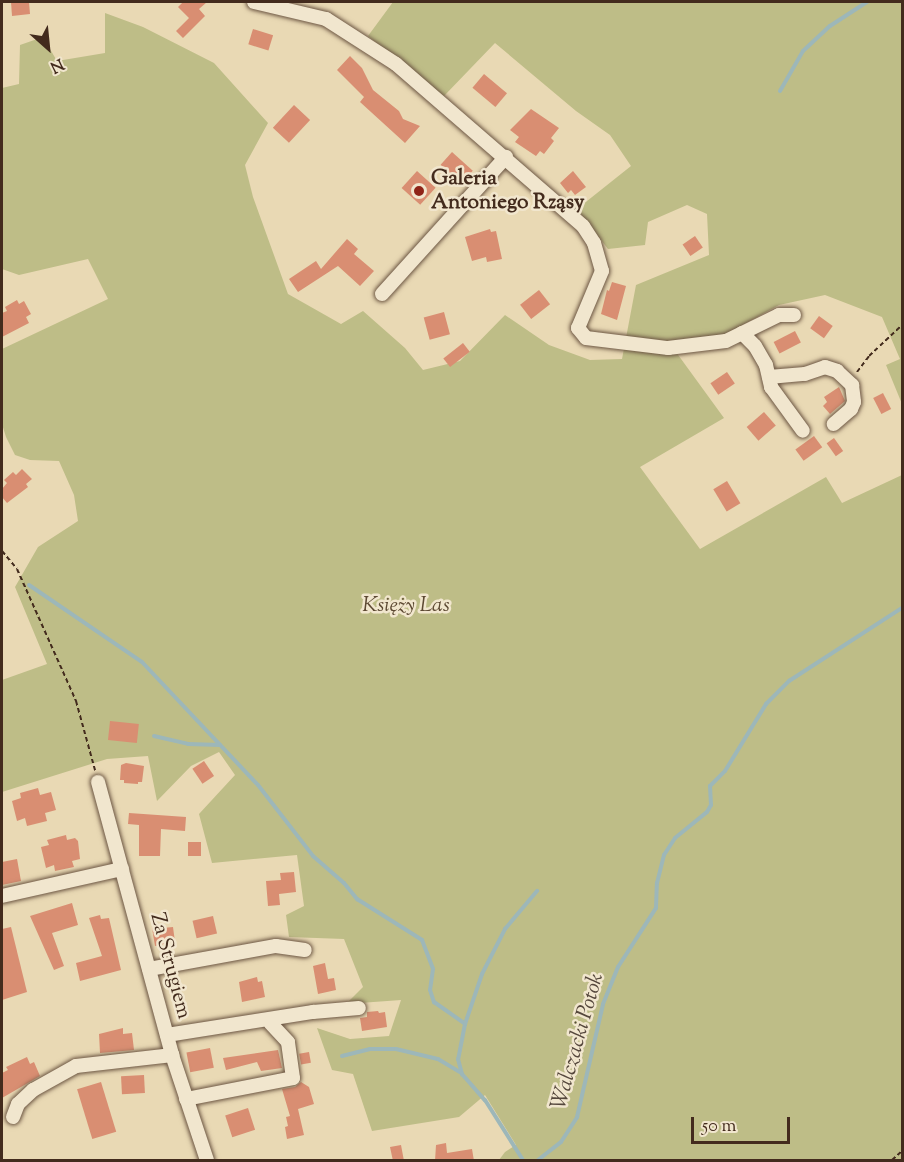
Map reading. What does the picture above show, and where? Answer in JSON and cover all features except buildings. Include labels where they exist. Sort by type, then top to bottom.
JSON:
[{"type":"street","points":[[254,2],[326,19],[396,64],[583,226],[594,243],[602,271],[578,328],[586,338],[668,348],[726,341],[779,315],[794,315]]},
{"type":"street","points":[[382,294],[506,158]]},
{"type":"street","points":[[742,333],[755,346],[766,365],[771,387],[804,431]]},
{"type":"street","points":[[769,377],[805,374],[825,367],[837,371],[852,385],[854,402],[851,410],[834,424]]},
{"type":"street","name":"Za Strugiem","points":[[98,782],[172,1054],[207,1161]]},
{"type":"street","points":[[2,896],[122,869]]},
{"type":"street","points":[[149,969],[276,946],[305,950]]},
{"type":"street","points":[[167,1035],[313,1012],[359,1008]]},
{"type":"street","points":[[186,1099],[293,1078],[288,1042],[270,1023]]},
{"type":"street","points":[[14,1117],[18,1104],[33,1090],[76,1066],[172,1054]]},
{"type":"path","points":[[848,380],[903,325]]},
{"type":"path","points":[[2,551],[17,569],[76,701],[98,782]]},
{"type":"path","points":[[892,1161],[903,1151]]},
{"type":"green space","name":"Księży Las","points":[[393,2],[902,2],[902,404],[886,365],[900,359],[882,317],[825,295],[779,305],[726,334],[668,341],[724,418],[640,467],[700,549],[826,477],[842,503],[902,475],[902,1160],[499,1160],[505,1152],[516,1145],[485,1095],[459,1117],[372,1131],[353,1074],[332,1070],[317,1028],[350,1039],[389,1036],[401,1000],[346,1004],[363,987],[344,939],[289,937],[286,915],[304,906],[297,855],[212,863],[199,814],[235,775],[219,752],[191,766],[157,801],[148,756],[107,759],[2,792],[2,680],[47,664],[15,587],[38,547],[78,521],[74,495],[59,461],[30,460],[15,455],[6,437],[2,424],[2,349],[108,299],[88,259],[19,275],[2,269],[2,88],[19,84],[20,45],[43,37],[57,61],[105,53],[105,13],[143,27],[214,63],[268,123],[245,165],[253,197],[288,294],[341,324],[363,311],[405,348],[423,370],[460,361],[505,315],[549,345],[590,360],[622,359],[636,285],[709,255],[707,214],[687,205],[648,222],[645,245],[608,249],[577,209],[631,166],[610,135],[576,111],[495,43],[444,96],[368,36]]},
{"type":"waterway","points":[[780,91],[803,51],[830,26],[867,2]]},
{"type":"waterway","points":[[29,585],[142,662],[258,785],[313,856],[344,883],[357,899],[422,940],[433,969],[430,990],[434,1002],[465,1024],[458,1059],[462,1074],[485,1100],[523,1160]]},
{"type":"waterway","name":"Walczacki Potok","points":[[538,1160],[561,1142],[577,1117],[603,1004],[618,967],[656,908],[657,883],[664,855],[675,838],[707,812],[711,805],[710,786],[725,771],[766,704],[789,681],[902,608]]},
{"type":"waterway","points":[[154,736],[188,744],[220,745]]},
{"type":"waterway","points":[[465,1024],[482,974],[505,929],[537,891]]},
{"type":"waterway","points":[[342,1056],[370,1049],[396,1049],[438,1059],[461,1073]]},
{"type":"place","name":"Galeria Antoniego Rząsy","points":[[419,191]]}]
